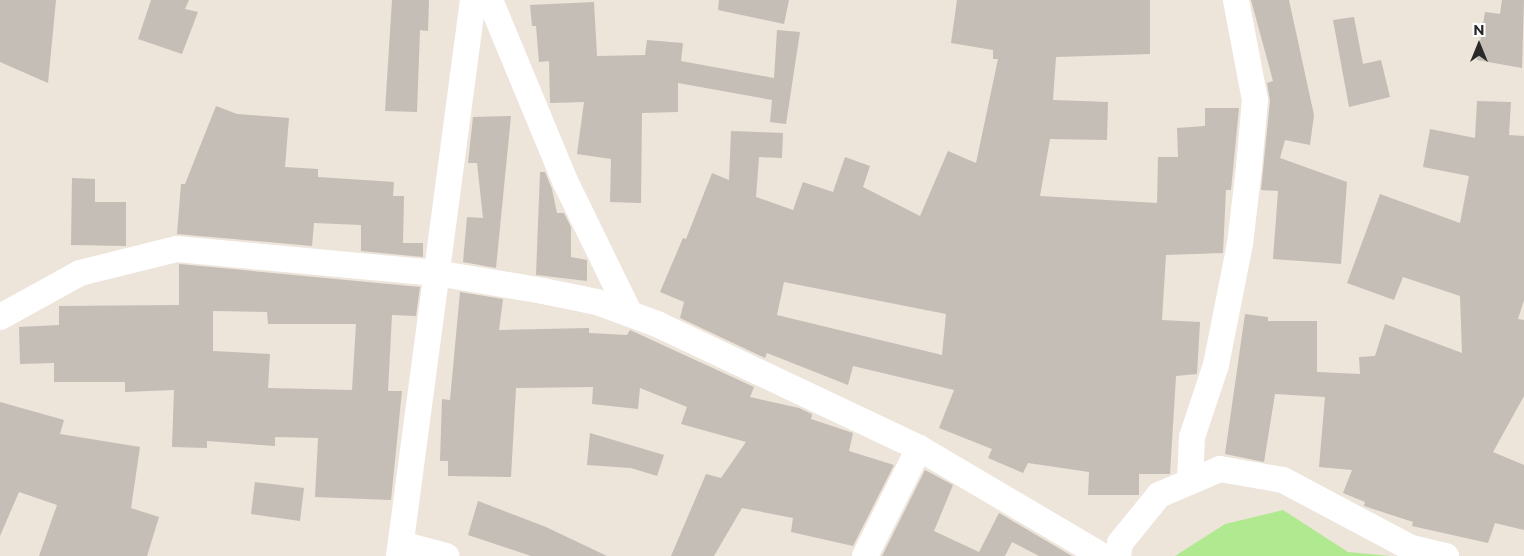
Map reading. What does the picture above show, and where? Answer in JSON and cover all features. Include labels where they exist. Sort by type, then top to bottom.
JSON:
[{"type":"street","points":[[446,556],[400,550],[473,0]]},
{"type":"street","points":[[490,0],[565,181],[630,314]]},
{"type":"street","points":[[1190,482],[1192,437],[1216,366],[1240,244],[1249,167],[1254,100],[1236,0]]},
{"type":"street","points":[[0,317],[80,272],[177,249],[436,272],[552,292],[630,314],[919,448],[1102,556]]},
{"type":"street","points":[[865,556],[919,448]]},
{"type":"street","points":[[1118,556],[1120,544],[1159,495],[1220,470],[1283,480],[1412,548],[1446,556]]},
{"type":"green space","points":[[1283,510],[1348,552],[1390,556],[1175,556],[1225,524]]},
{"type":"building","points":[[0,0],[56,0],[48,83],[0,62]]},
{"type":"building","points":[[151,0],[189,0],[185,9],[198,12],[182,54],[138,39]]},
{"type":"building","points":[[392,0],[429,0],[428,31],[420,30],[417,112],[385,111]]},
{"type":"building","points":[[719,0],[789,0],[784,24],[718,10]]},
{"type":"building","points":[[957,0],[1150,0],[1150,54],[1056,57],[1053,100],[1108,102],[1107,140],[1050,139],[1040,196],[1157,203],[1158,157],[1178,157],[1177,128],[1205,126],[1205,108],[1239,108],[1231,190],[1226,190],[1223,253],[1166,255],[1162,320],[1200,322],[1197,374],[1176,376],[1170,474],[1139,474],[1139,495],[1088,495],[1089,472],[1028,463],[1023,473],[988,458],[992,449],[939,428],[954,390],[853,366],[848,385],[767,353],[765,358],[680,318],[684,302],[660,292],[683,238],[686,239],[712,173],[729,180],[731,131],[783,133],[782,158],[759,157],[756,197],[793,210],[803,182],[833,192],[845,157],[870,166],[863,187],[920,216],[948,151],[976,163],[998,59],[993,59],[993,50],[951,43]],"holes":[[[784,282],[946,314],[942,355],[777,315]]]},
{"type":"building","points":[[1251,0],[1289,0],[1314,115],[1310,145],[1285,140],[1280,158],[1347,182],[1341,264],[1273,259],[1278,191],[1261,190],[1270,101],[1267,83],[1273,81]]},
{"type":"building","points":[[1502,0],[1524,0],[1522,68],[1477,60],[1485,12],[1500,14]]},
{"type":"building","points":[[594,2],[597,56],[645,55],[647,40],[683,43],[681,61],[774,78],[777,30],[800,32],[786,124],[770,122],[772,100],[678,83],[678,112],[642,113],[641,203],[610,202],[611,159],[577,154],[584,102],[550,103],[549,61],[539,62],[536,26],[532,26],[530,5]]},
{"type":"building","points":[[1354,17],[1363,64],[1381,60],[1390,97],[1349,107],[1333,20]]},
{"type":"building","points":[[1477,101],[1511,102],[1509,135],[1524,136],[1524,300],[1518,319],[1524,320],[1524,396],[1493,452],[1524,465],[1524,530],[1495,523],[1488,543],[1412,526],[1413,522],[1364,506],[1365,502],[1343,493],[1352,470],[1319,467],[1325,397],[1275,394],[1264,462],[1225,454],[1245,314],[1268,317],[1268,321],[1317,321],[1317,372],[1360,374],[1359,357],[1375,356],[1385,324],[1462,353],[1460,296],[1403,277],[1394,300],[1347,283],[1380,194],[1460,223],[1469,176],[1423,167],[1430,129],[1475,138]]},
{"type":"building","points":[[216,106],[237,114],[289,118],[285,167],[318,169],[318,177],[394,182],[393,196],[404,196],[403,243],[423,243],[423,257],[361,251],[361,225],[314,223],[312,246],[177,234],[181,184],[185,184]]},
{"type":"building","points":[[511,116],[496,268],[463,262],[467,217],[483,218],[477,163],[468,163],[473,117]]},
{"type":"building","points":[[540,172],[545,172],[552,189],[557,213],[564,213],[571,227],[571,257],[587,260],[587,281],[536,275]]},
{"type":"building","points":[[72,178],[95,179],[95,202],[126,202],[126,246],[71,245]]},
{"type":"building","points":[[179,264],[420,287],[416,316],[392,315],[388,391],[402,391],[391,500],[315,497],[318,438],[275,437],[275,446],[207,441],[207,448],[172,447],[174,390],[125,392],[125,382],[54,382],[54,363],[20,364],[19,327],[59,325],[59,306],[179,305]],"holes":[[[213,311],[267,312],[268,324],[356,324],[352,390],[268,388],[270,354],[213,351]]]},
{"type":"building","points":[[460,292],[503,299],[499,330],[589,328],[589,333],[627,335],[630,330],[754,387],[750,397],[799,408],[812,414],[811,419],[853,433],[849,451],[894,465],[853,546],[791,532],[793,518],[742,508],[714,556],[671,556],[706,474],[721,478],[746,442],[681,424],[687,407],[640,388],[638,409],[592,404],[593,387],[516,388],[511,477],[448,476],[448,461],[440,461],[442,399],[450,400]]},
{"type":"building","points":[[0,402],[64,420],[60,434],[140,447],[131,508],[159,517],[147,556],[39,556],[57,505],[19,492],[0,536]]},
{"type":"building","points":[[590,433],[664,455],[657,476],[631,468],[587,465]]},
{"type":"building","points":[[925,470],[953,485],[934,531],[979,552],[999,513],[1072,556],[1039,556],[1012,542],[1005,556],[882,556]]},
{"type":"building","points":[[255,482],[304,488],[300,521],[251,514]]},
{"type":"building","points":[[478,501],[546,527],[607,556],[531,556],[468,535]]}]
